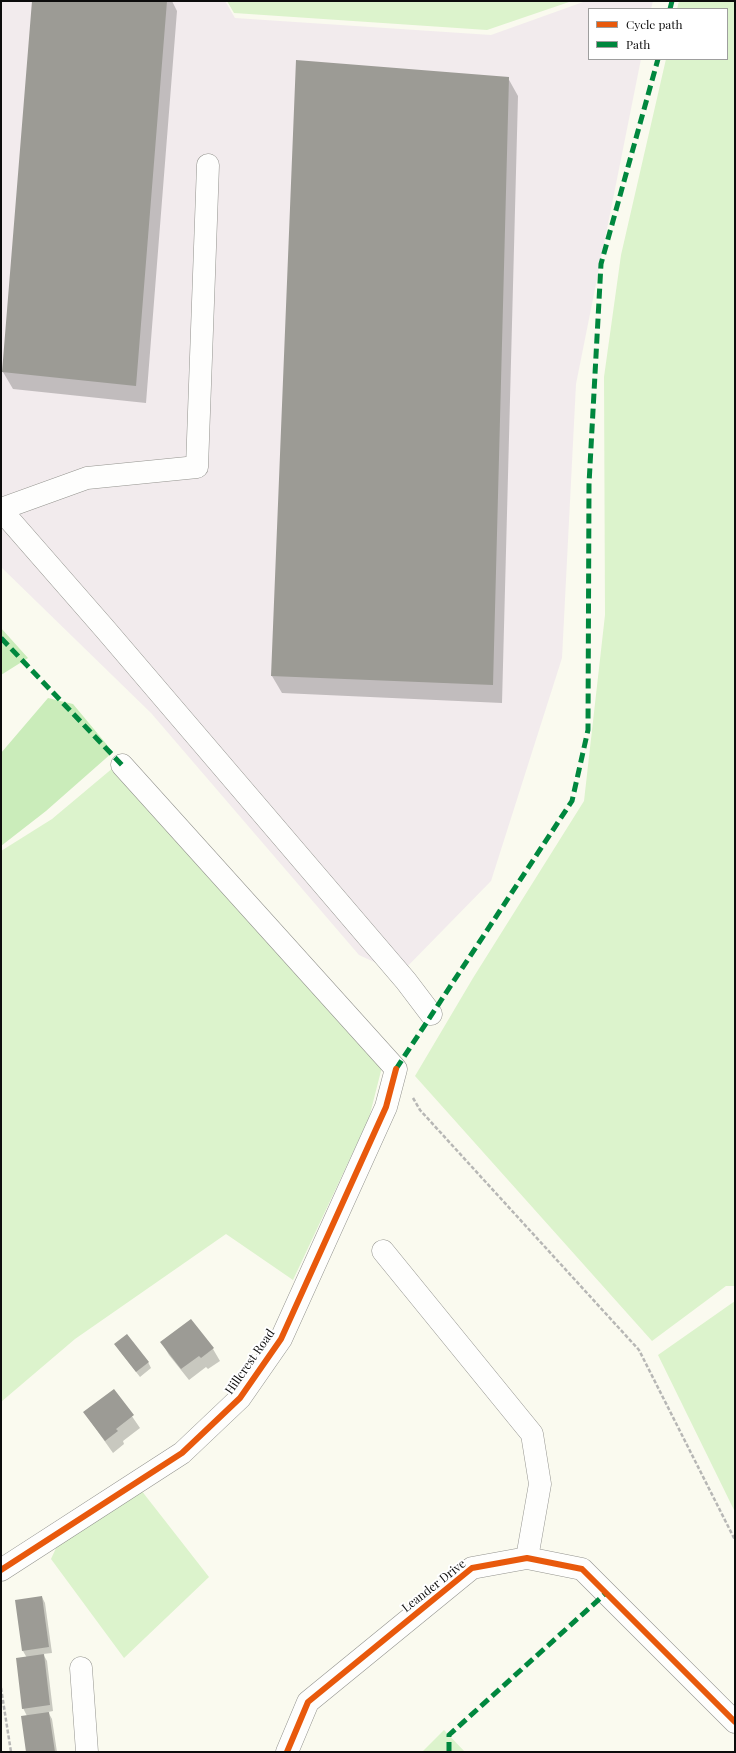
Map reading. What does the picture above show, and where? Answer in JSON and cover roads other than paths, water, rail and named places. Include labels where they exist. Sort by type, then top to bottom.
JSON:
[{"type":"street","points":[[208,165],[197,467],[87,478],[1,509],[395,969],[431,1014]]},
{"type":"street","name":"Hillcrest Road","points":[[1,1570],[182,1453],[240,1398],[281,1339],[386,1107],[396,1069],[122,765]]},
{"type":"street","points":[[383,1251],[532,1434],[540,1484],[527,1558]]},
{"type":"street","name":"Leander Drive","points":[[287,1752],[308,1702],[472,1568],[527,1558],[582,1569],[735,1722]]},
{"type":"street","points":[[81,1668],[87,1752]]}]
